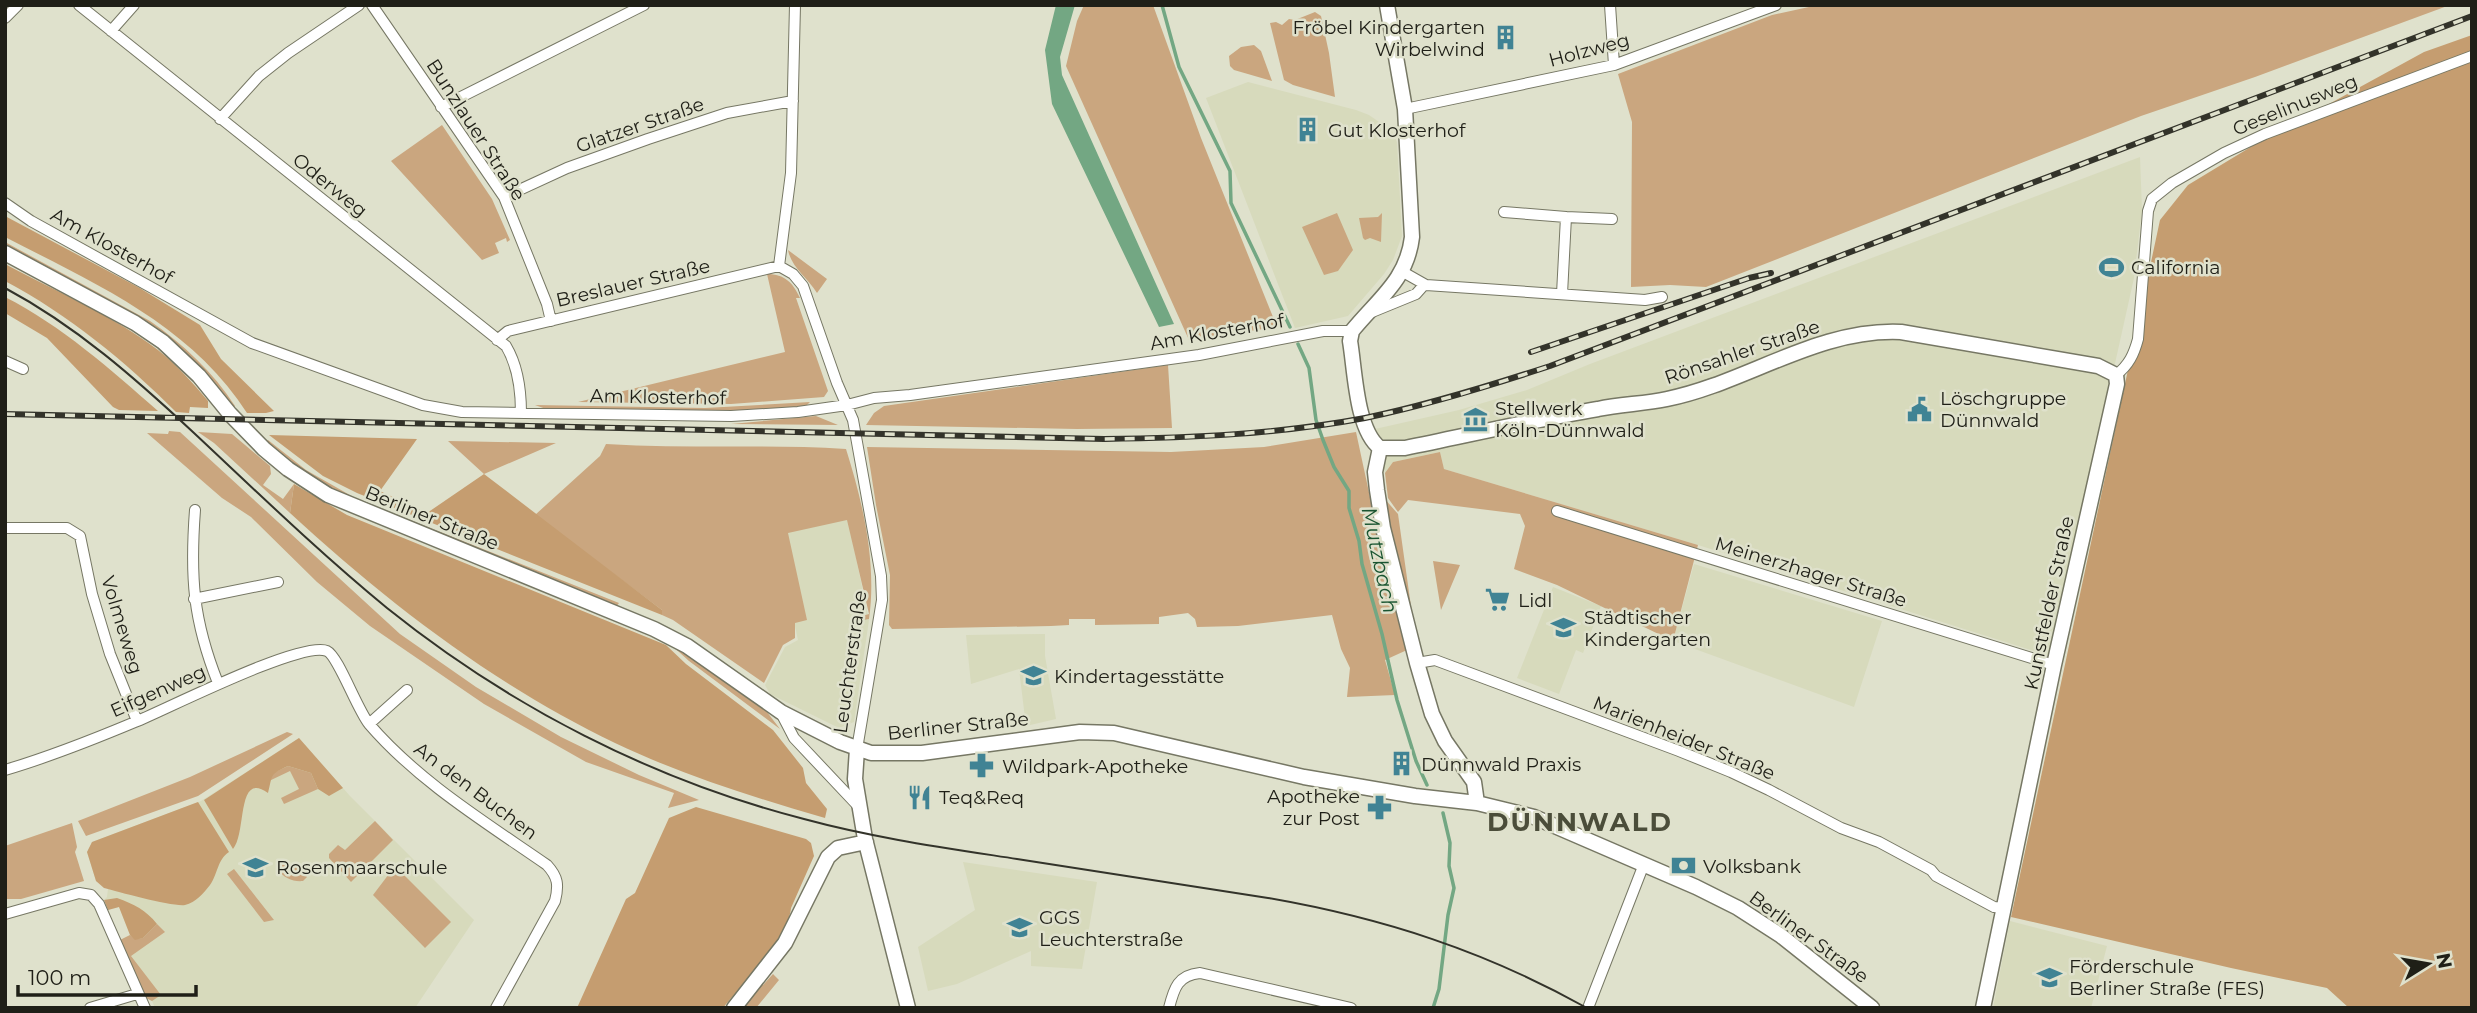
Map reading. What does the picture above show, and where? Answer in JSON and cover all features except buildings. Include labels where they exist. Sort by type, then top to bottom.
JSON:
[{"type":"main road","points":[[1387,5],[1405,109],[1412,237],[1403,272],[1365,315],[1353,331],[1350,341],[1364,426],[1372,442],[1380,448],[1375,472],[1383,528],[1417,663],[1432,714],[1445,741],[1474,782],[1478,803]]},
{"type":"main road","name":"Berliner Straße","points":[[5,253],[135,323],[163,342],[199,376],[230,414],[264,449],[288,469],[328,495],[654,629],[687,646],[781,712],[871,754],[907,754],[1080,732],[1114,733],[1327,782],[1478,803],[1534,817],[1712,894],[1767,926],[1872,1008]]},
{"type":"main road","name":"Rönsahler Straße","points":[[1380,448],[1405,448],[1587,411],[1666,399],[1703,389],[1837,339],[1869,332],[1899,332],[2098,366],[2116,375]]},
{"type":"main road","name":"Kunstfelder Straße","points":[[1983,1008],[2054,665],[2117,384],[2116,375]]},
{"type":"main road","name":"Leuchterstraße","points":[[857,748],[855,779],[859,807],[908,1008]]},
{"type":"main road","points":[[734,1008],[785,943],[828,857],[838,848],[866,842]]},
{"type":"street","points":[[5,18],[19,5]]},
{"type":"street","name":"Oderweg","points":[[79,5],[506,346],[512,356],[520,387],[521,413]]},
{"type":"street","points":[[111,31],[134,5]]},
{"type":"street","points":[[220,119],[269,69],[359,5]]},
{"type":"street","name":"Bunzlauer Straße","points":[[372,5],[504,197],[547,304],[551,321]]},
{"type":"street","points":[[441,107],[644,5]]},
{"type":"street","points":[[779,266],[791,173],[795,5]]},
{"type":"street","points":[[1609,5],[1614,65]]},
{"type":"street","name":"Holzweg","points":[[1405,109],[1614,65],[1774,6]]},
{"type":"street","name":"Geselinusweg","points":[[2148,211],[2152,199],[2172,183],[2224,153],[2266,134],[2472,56]]},
{"type":"street","name":"Glatzer Straße","points":[[504,197],[567,168],[648,139],[727,114],[793,101]]},
{"type":"street","name":"Am Klosterhof","points":[[5,203],[31,221],[252,343],[424,405],[462,411],[718,416],[776,414],[847,405],[874,398],[1199,355],[1323,331],[1353,331]]},
{"type":"street","name":"Kunstfelder Straße","points":[[2116,375],[2125,368],[2138,339],[2148,211]]},
{"type":"street","points":[[1504,212],[1612,219]]},
{"type":"street","points":[[1562,294],[1566,217]]},
{"type":"street","name":"Breslauer Straße","points":[[497,340],[508,331],[779,266]]},
{"type":"street","name":"Leuchterstraße","points":[[779,266],[793,274],[803,286],[853,420],[878,552],[882,600],[857,748]]},
{"type":"street","points":[[1403,272],[1424,285],[1644,300],[1662,297]]},
{"type":"street","points":[[1365,315],[1416,293],[1424,285]]},
{"type":"street","points":[[5,361],[23,369]]},
{"type":"street","points":[[195,510],[192,556],[194,599],[206,654],[218,683]]},
{"type":"street","name":"Meinerzhager Straße","points":[[1557,511],[2054,665]]},
{"type":"street","name":"Volmeweg","points":[[5,528],[67,528],[80,536],[92,594],[110,654],[137,722]]},
{"type":"street","points":[[194,599],[278,582]]},
{"type":"street","name":"Eifgenweg","points":[[5,770],[137,722],[218,683],[298,654],[327,651]]},
{"type":"street","name":"An den Buchen","points":[[327,651],[334,657],[359,711],[396,754],[428,780],[547,864],[556,874],[559,887],[555,901],[496,1008]]},
{"type":"street","name":"Marienheider Straße","points":[[1417,663],[1435,660],[1721,768],[1841,828],[1879,842],[1994,907],[2004,908]]},
{"type":"street","points":[[369,723],[407,690]]},
{"type":"street","points":[[781,712],[794,738],[859,807]]},
{"type":"street","points":[[1588,1008],[1644,864]]},
{"type":"street","points":[[5,914],[79,893],[91,895],[99,904],[145,1008]]},
{"type":"street","points":[[1169,1008],[1175,985],[1182,978],[1200,973],[1351,1008]]},
{"type":"street","points":[[90,1008],[137,994]]},
{"type":"shaded area","points":[[1056,5],[1075,5],[1060,57],[1062,75],[1174,324],[1159,327],[1052,104],[1045,50]]},
{"type":"shaded area","points":[[1084,5],[1153,5],[1201,138],[1277,327],[1189,340],[1066,66],[1077,21]]},
{"type":"shaded area","points":[[1818,5],[2450,5],[2141,116],[1706,287],[1631,287],[1632,122],[1618,74],[1772,15]]},
{"type":"shaded area","points":[[1315,12],[1321,16],[1335,97],[1284,80],[1270,23],[1282,25],[1289,19],[1295,20]]},
{"type":"shaded area","points":[[2472,35],[2472,1008],[2349,1008],[2327,988],[2011,917],[2160,220],[2188,185],[2254,145],[2424,52]]},
{"type":"shaded area","points":[[1254,45],[1261,51],[1272,81],[1234,70],[1230,66],[1229,56],[1241,47]]},
{"type":"shaded area","name":"Gut Klosterhof","points":[[1248,82],[1369,115],[1392,131],[1397,142],[1402,236],[1393,260],[1384,274],[1348,316],[1295,328],[1206,98]]},
{"type":"shaded area","points":[[442,125],[492,199],[510,240],[507,242],[506,238],[495,243],[499,253],[482,260],[391,161]]},
{"type":"shaded area","points":[[2140,157],[2142,210],[2134,278],[2050,656],[1698,545],[1444,469],[1440,452],[1393,462],[1385,473],[1375,429],[1459,410],[1527,390]]},
{"type":"shaded area","points":[[1337,213],[1353,250],[1338,271],[1324,275],[1302,227]]},
{"type":"shaded area","points":[[1382,213],[1381,242],[1370,238],[1365,240],[1359,218],[1378,217]]},
{"type":"shaded area","points":[[5,216],[138,287],[200,325],[221,359],[274,411],[247,413],[224,382],[198,355],[169,331],[106,290],[5,237]]},
{"type":"shaded area","points":[[5,242],[150,321],[197,359],[235,406],[233,408],[204,372],[167,337],[5,247]]},
{"type":"shaded area","points":[[788,250],[827,279],[817,293],[796,267]]},
{"type":"shaded area","points":[[5,264],[141,338],[185,374],[208,401],[208,408],[190,407],[189,413],[176,412],[95,340],[52,309],[5,281]]},
{"type":"shaded area","points":[[767,274],[788,280],[800,298],[796,298],[828,391],[824,397],[731,404],[578,402],[785,352]]},
{"type":"shaded area","points":[[5,297],[66,335],[158,411],[119,410],[113,407],[47,338],[5,313]]},
{"type":"shaded area","points":[[1168,365],[1172,428],[866,425],[874,413],[884,406]]},
{"type":"shaded area","points":[[810,402],[806,406],[731,412],[546,409],[535,405],[705,408]]},
{"type":"shaded area","points":[[816,416],[838,425],[731,424]]},
{"type":"shaded area","points":[[169,431],[180,432],[400,634],[476,687],[561,737],[639,775],[699,800],[668,808],[674,793],[586,762],[484,704],[370,626],[317,582],[251,517],[222,498],[147,433],[168,434]]},
{"type":"shaded area","points":[[198,432],[232,434],[270,466],[271,474],[263,485],[283,499],[294,484],[290,513],[214,443]]},
{"type":"shaded area","points":[[1356,432],[1385,567],[1407,650],[1385,660],[1395,695],[1347,697],[1350,668],[1341,649],[1332,615],[1238,626],[1197,627],[1195,619],[1188,613],[1159,617],[1159,624],[1095,625],[1095,619],[1069,619],[1069,625],[1051,626],[892,629],[889,625],[890,575],[867,447],[1171,452],[1264,447]]},
{"type":"shaded area","points":[[269,435],[417,439],[380,491],[427,513],[484,474],[662,610],[662,615],[357,493],[323,476]]},
{"type":"shaded area","points":[[268,440],[306,470],[355,498],[619,603],[616,607],[354,501],[297,467],[266,442]]},
{"type":"shaded area","points":[[448,441],[556,443],[484,474]]},
{"type":"shaded area","points":[[606,444],[846,449],[858,490],[870,555],[869,619],[863,620],[859,617],[869,614],[847,520],[788,533],[807,620],[795,623],[795,638],[783,645],[764,683],[662,615],[662,610],[535,515],[600,456]]},
{"type":"shaded area","points":[[1440,452],[1444,469],[1698,545],[1673,641],[1557,585],[1514,569],[1525,526],[1520,514],[1408,500],[1398,512],[1388,498],[1385,473],[1393,462]]},
{"type":"shaded area","points":[[294,484],[347,515],[666,645],[686,664],[773,730],[803,768],[806,783],[827,809],[825,818],[666,765],[615,743],[527,695],[404,610],[290,513]]},
{"type":"shaded area","points":[[1383,497],[1398,514],[1416,642]]},
{"type":"shaded area","points":[[845,505],[869,620],[854,722],[839,728],[770,694],[765,685],[785,647],[798,640],[772,521]]},
{"type":"shaded area","points":[[1433,561],[1460,565],[1441,610]]},
{"type":"shaded area","points":[[1694,564],[1882,621],[1854,707],[1673,641]]},
{"type":"shaded area","name":"Städtischer Kindergarten","points":[[1553,587],[1601,606],[1583,653],[1576,650],[1559,694],[1517,678]]},
{"type":"shaded area","name":"Kindertagesstätte","points":[[1045,634],[1045,656],[1056,719],[1026,726],[1019,669],[971,684],[966,635]]},
{"type":"shaded area","points":[[668,642],[767,712],[780,729],[689,661]]},
{"type":"shaded area","points":[[287,732],[293,734],[198,796],[86,836],[78,821],[190,777]]},
{"type":"shaded area","name":"Rosenmaarschule","points":[[299,738],[350,796],[474,920],[415,1008],[155,1008],[152,1001],[146,998],[120,940],[130,935],[119,907],[108,910],[104,900],[108,889],[96,881],[87,852],[92,842],[201,801]]},
{"type":"shaded area","points":[[299,738],[343,788],[329,796],[318,789],[311,773],[288,766],[278,771],[272,778],[268,793],[258,788],[251,790],[247,796],[233,849],[204,800]]},
{"type":"shaded area","points":[[288,766],[311,773],[318,789],[284,804],[281,798],[299,789],[290,771],[269,781],[273,773]]},
{"type":"shaded area","points":[[198,802],[229,852],[222,859],[213,881],[196,900],[185,905],[169,904],[104,888],[96,881],[87,852],[92,842]]},
{"type":"shaded area","points":[[696,807],[806,839],[811,843],[814,856],[782,932],[763,960],[723,1008],[577,1008],[626,899],[635,893],[669,818]]},
{"type":"shaded area","points":[[375,821],[393,840],[351,882],[329,858],[329,854],[338,845],[345,850]]},
{"type":"shaded area","points":[[72,823],[77,847],[75,852],[84,881],[21,899],[5,899],[5,846]]},
{"type":"shaded area","name":"GGS Leuchterstraße","points":[[963,862],[1097,882],[1082,969],[1031,966],[1031,951],[957,984],[928,991],[918,947],[975,910]]},
{"type":"shaded area","points":[[293,863],[303,867],[307,877],[303,881],[289,879],[278,870],[280,865]]},
{"type":"shaded area","points":[[395,866],[451,922],[425,948],[373,895]]},
{"type":"shaded area","points":[[234,869],[274,920],[264,922],[227,874]]},
{"type":"shaded area","points":[[117,898],[139,908],[157,924],[143,938],[135,940],[130,935],[119,907],[108,910],[104,900]]},
{"type":"shaded area","name":"Förderschule Berliner Straße (FES)","points":[[2010,921],[2107,946],[2091,1008],[1993,1008]]},
{"type":"shaded area","points":[[157,924],[165,932],[131,956],[161,995],[152,1001],[146,998],[120,940],[130,935],[135,939],[143,938]]},
{"type":"shaded area","points":[[773,974],[779,980],[756,1008],[741,1008],[761,984]]},
{"type":"waterway","name":"Mutzbach","points":[[1162,5],[1179,67],[1230,171],[1231,203],[1290,327]]},
{"type":"waterway","name":"Mutzbach","points":[[1298,344],[1309,368],[1316,420],[1334,467],[1349,491],[1349,508],[1397,700],[1416,761],[1427,785]]},
{"type":"waterway","name":"Mutzbach","points":[[1433,1008],[1439,989],[1454,888],[1449,866],[1450,843],[1443,813]]},
{"type":"tram line","points":[[5,288],[56,319],[127,373],[337,566],[434,644],[532,708],[637,761],[747,803],[857,832],[937,847],[1268,898],[1352,916],[1472,953],[1587,1008]]},
{"type":"railway","points":[[5,414],[1104,439],[1235,434],[1365,418],[1435,401],[1550,366],[2472,16]]},
{"type":"railway","points":[[1531,352],[1749,278],[1771,273]]},
{"type":"place","name":"Fröbel Kindergarten Wirbelwind","points":[[1505,38]]},
{"type":"place","name":"Gut Klosterhof","points":[[1308,130]]},
{"type":"place","name":"California","points":[[2111,267]]},
{"type":"place","name":"Löschgruppe Dünnwald","points":[[1920,409]]},
{"type":"place","name":"Stellwerk Köln-Dünnwald","points":[[1475,419]]},
{"type":"place","name":"Lidl","points":[[1498,600]]},
{"type":"place","name":"Städtischer Kindergarten","points":[[1564,628]]},
{"type":"place","name":"Kindertagesstätte","points":[[1034,676]]},
{"type":"place","name":"Dünnwald Praxis","points":[[1401,764]]},
{"type":"place","name":"Wildpark-Apotheke","points":[[982,766]]},
{"type":"place","name":"Teq&Req","points":[[919,797]]},
{"type":"place","name":"Apotheke zur Post","points":[[1380,807]]},
{"type":"place","name":"Volksbank","points":[[1683,866]]},
{"type":"place","name":"Rosenmaarschule","points":[[256,867]]},
{"type":"place","name":"GGS Leuchterstraße","points":[[1019,928]]},
{"type":"place","name":"Förderschule Berliner Straße (FES)","points":[[2049,977]]},
{"type":"district","name":"DÜNNWALD","points":[[1580,822]]}]
